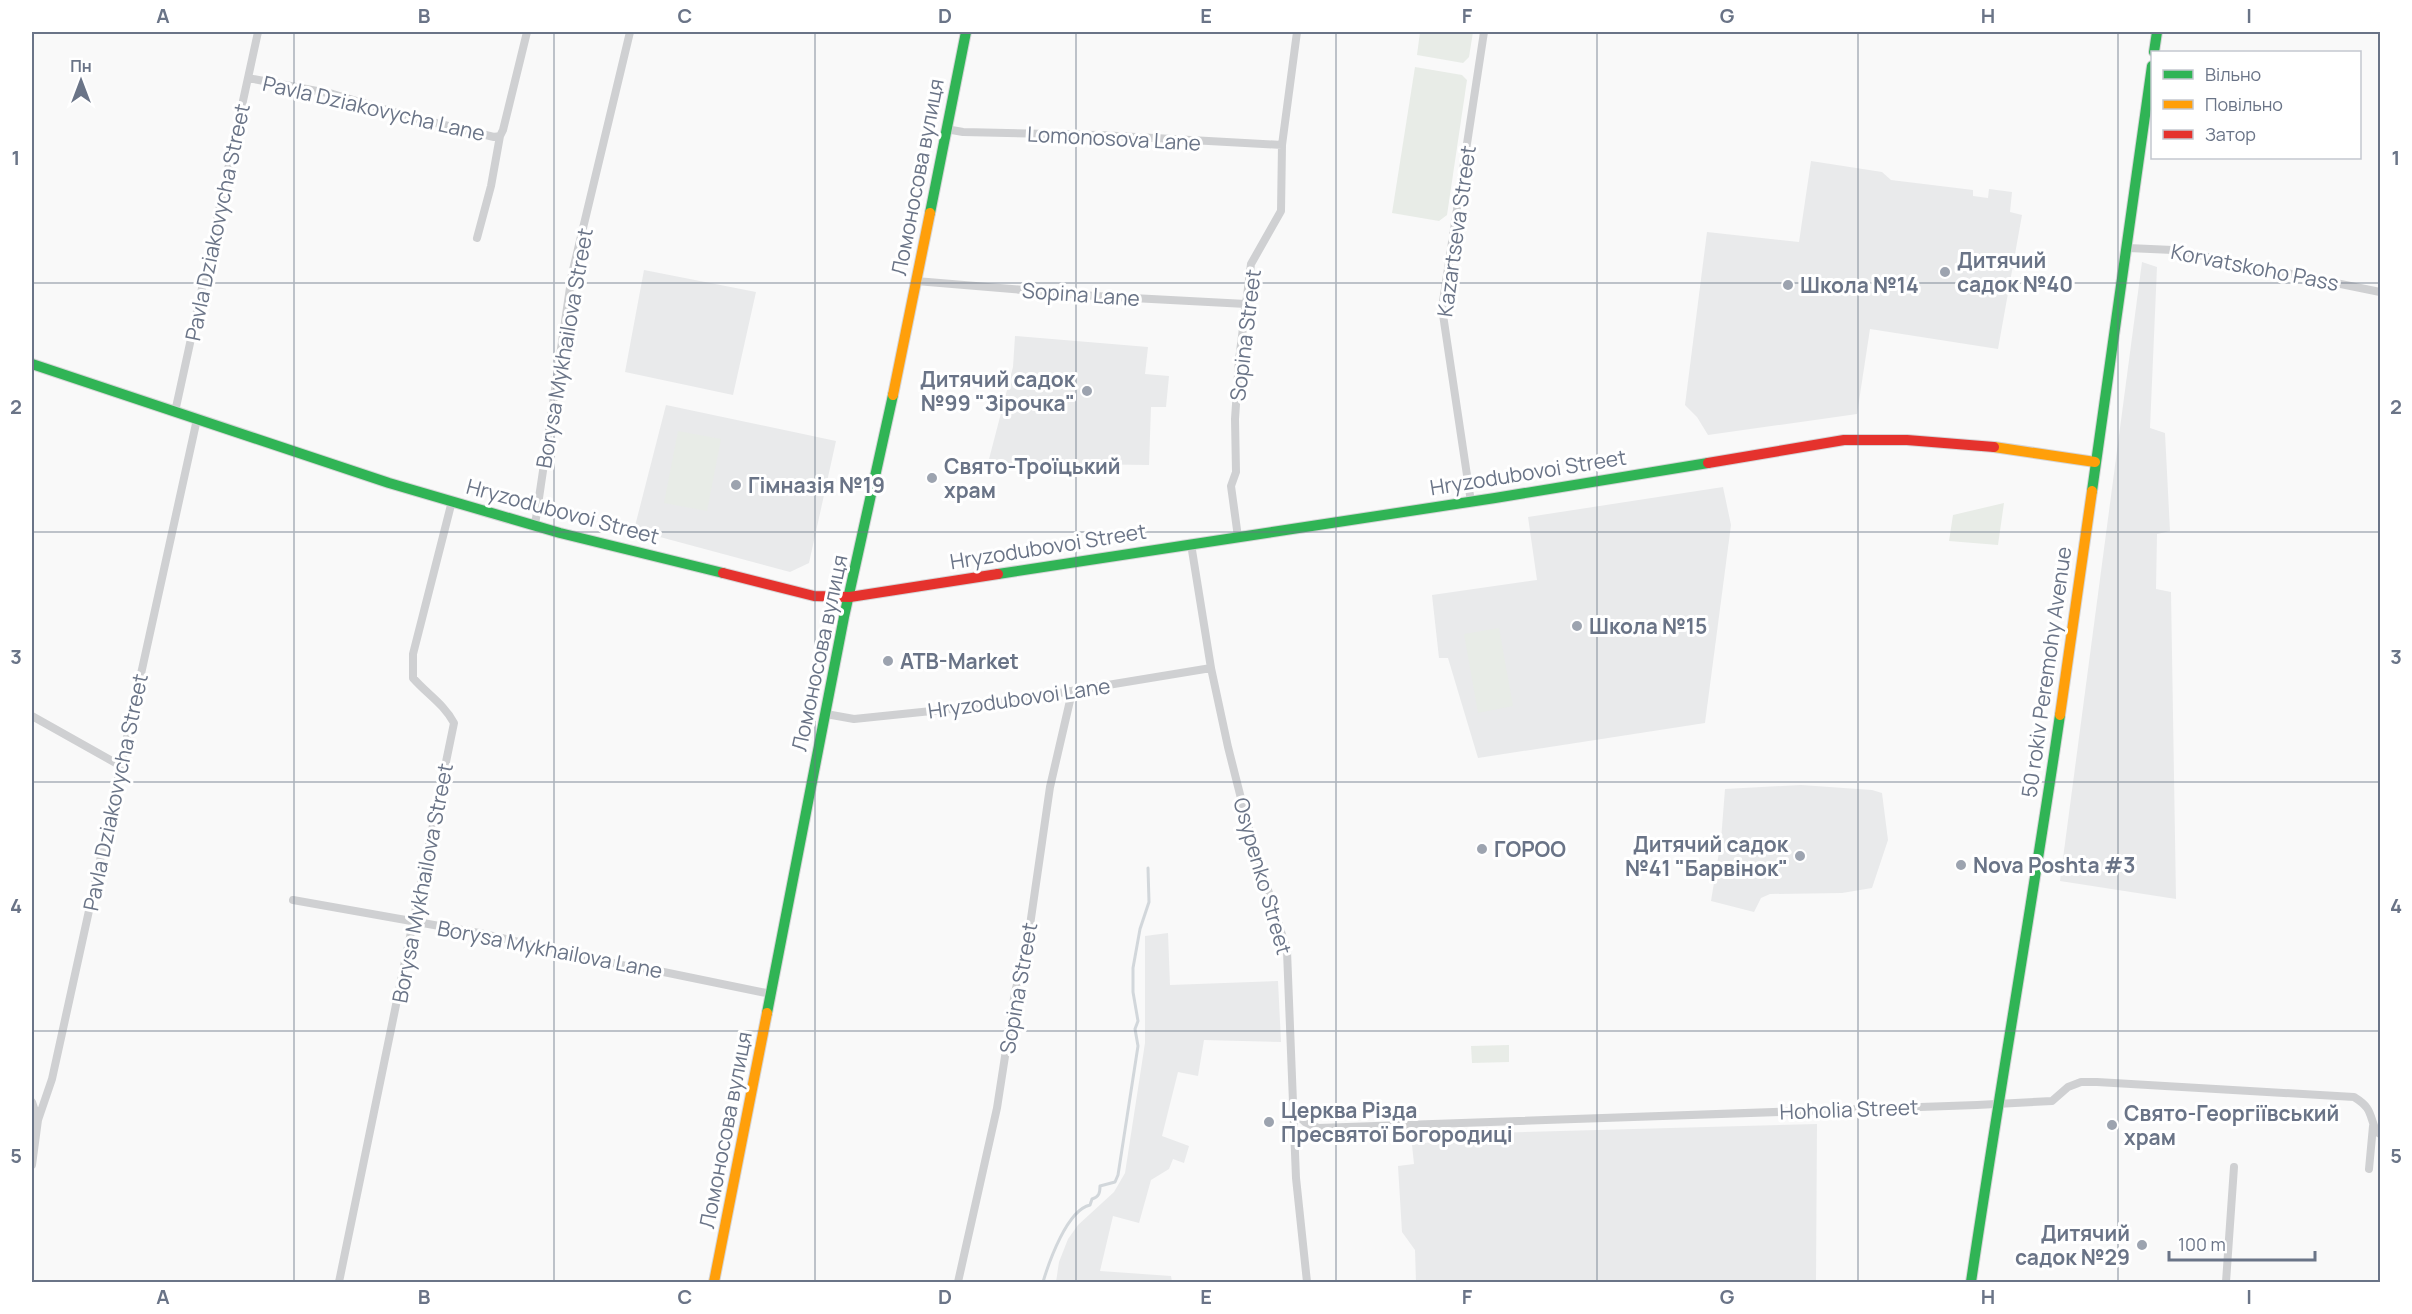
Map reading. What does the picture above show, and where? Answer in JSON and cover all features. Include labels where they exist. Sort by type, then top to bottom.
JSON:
[{"type":"main road","name":"Ломоносова вулиця","points":[[714,1282],[826,714],[966,32]]},
{"type":"main road","points":[[2154,51],[2157,32]]},
{"type":"main road","name":"50 rokiv Peremohy Avenue","points":[[1971,1282],[1997,1104],[2041,842],[2128,248],[2151,74]]},
{"type":"main road","name":"Hryzodubovoi Street","points":[[32,364],[377,479],[535,525],[814,596],[850,597],[1471,502],[1844,440],[1882,439],[1960,443],[2096,462]]},
{"type":"street","name":"Pavla Dziakovycha Street","points":[[176,412],[258,32]]},
{"type":"street","name":"Pavla Dziakovycha Lane","points":[[477,238],[527,32]]},
{"type":"street","name":"Borysa Mykhailova Street","points":[[535,525],[572,274],[630,32]]},
{"type":"street","name":"Sopina Street","points":[[1238,537],[1232,486],[1236,472],[1235,419],[1239,360],[1251,264],[1281,211],[1282,145],[1297,32]]},
{"type":"street","name":"Kazartseva Street","points":[[1471,502],[1442,308],[1484,32]]},
{"type":"street","name":"Pavla Dziakovycha Lane","points":[[248,78],[333,94],[411,117],[494,137],[500,136]]},
{"type":"street","name":"Lomonosova Lane","points":[[946,129],[963,132],[1100,135],[1282,145]]},
{"type":"street","name":"Korvatskoho Pass","points":[[2128,248],[2173,250],[2380,292]]},
{"type":"street","name":"Sopina Lane","points":[[916,281],[1095,296],[1246,304]]},
{"type":"street","name":"Pavla Dziakovycha Street","points":[[32,1165],[38,1120],[52,1079],[197,419]]},
{"type":"street","name":"Borysa Mykhailova Street","points":[[339,1282],[454,723],[446,707],[426,692],[413,678],[413,654],[452,501]]},
{"type":"street","name":"Osypenko Street","points":[[1191,544],[1211,668],[1227,747],[1247,822],[1287,951],[1296,1178],[1307,1282]]},
{"type":"street","name":"Hryzodubovoi Lane","points":[[826,714],[854,719],[980,706],[1211,668]]},
{"type":"street","name":"Sopina Street","points":[[958,1282],[998,1108],[1015,992],[1027,946],[1050,787],[1072,692]]},
{"type":"street","points":[[32,716],[121,766]]},
{"type":"street","name":"Borysa Mykhailova Lane","points":[[293,900],[479,933],[626,966],[771,994]]},
{"type":"street","name":"Hoholia Street","points":[[1294,1112],[1305,1122],[1318,1128],[1997,1104],[2052,1101],[2068,1087],[2080,1082],[2354,1097],[2372,1112],[2373,1124],[2380,1134]]},
{"type":"street","points":[[32,1102],[38,1120]]},
{"type":"street","points":[[2369,1169],[2373,1124]]},
{"type":"street","points":[[2226,1282],[2234,1167]]},
{"type":"shaded area","points":[[1420,32],[1473,32],[1469,57],[1463,63],[1417,55]]},
{"type":"shaded area","points":[[1415,67],[1462,75],[1467,80],[1447,215],[1439,221],[1392,213]]},
{"type":"shaded area","name":"Школа №14","points":[[1811,161],[1882,172],[1891,180],[1973,190],[1973,196],[1988,198],[1989,189],[2012,192],[2010,212],[2022,215],[1998,349],[1870,329],[1857,414],[1708,435],[1697,417],[1685,405],[1707,232],[1799,242]]},
{"type":"shaded area","points":[[2142,262],[2157,267],[2150,428],[2165,433],[2170,531],[2157,534],[2156,589],[2171,592],[2176,899],[2060,881]]},
{"type":"shaded area","points":[[644,270],[756,292],[733,395],[625,372]]},
{"type":"shaded area","name":"Дитячий садок №99 \"Зірочка\"","points":[[1015,336],[1148,347],[1145,374],[1169,376],[1166,407],[1151,407],[1149,465],[988,463],[1013,367]]},
{"type":"shaded area","name":"Гімназія №19","points":[[666,405],[836,441],[809,563],[790,572],[634,530]]},
{"type":"shaded area","points":[[678,431],[721,439],[707,511],[664,503]]},
{"type":"shaded area","name":"Школа №15","points":[[1723,487],[1731,525],[1705,723],[1478,758],[1448,658],[1439,658],[1432,595],[1537,580],[1528,517]]},
{"type":"shaded area","points":[[2004,503],[1998,545],[1949,541],[1953,515]]},
{"type":"shaded area","points":[[1499,628],[1513,706],[1478,713],[1464,634]]},
{"type":"shaded area","name":"Дитячий садок №41 \"Барвінок\"","points":[[1801,785],[1872,790],[1882,793],[1888,840],[1872,888],[1842,893],[1770,894],[1761,898],[1754,912],[1711,901],[1721,840],[1725,789]]},
{"type":"shaded area","points":[[1168,933],[1170,985],[1278,981],[1281,1042],[1204,1040],[1198,1076],[1178,1072],[1162,1136],[1189,1146],[1184,1163],[1173,1159],[1169,1169],[1151,1180],[1139,1223],[1113,1216],[1100,1271],[1171,1276],[1172,1282],[1056,1282],[1059,1262],[1068,1239],[1078,1225],[1114,1192],[1125,1173],[1145,1043],[1145,936]]},
{"type":"shaded area","points":[[1509,1045],[1509,1062],[1472,1063],[1471,1046]]},
{"type":"shaded area","points":[[1817,1124],[1816,1282],[1416,1282],[1415,1250],[1402,1232],[1398,1166],[1414,1164],[1412,1145],[1492,1133]]},
{"type":"waterway","points":[[1043,1282],[1054,1250],[1074,1216],[1098,1196],[1100,1186],[1115,1182],[1118,1175],[1138,1046],[1135,1029],[1138,1021],[1133,992],[1133,968],[1140,929],[1149,902],[1148,868]]},
{"type":"traffic: fast","points":[[930,213],[966,32]]},
{"type":"traffic: fast","points":[[2154,51],[2157,32]]},
{"type":"traffic: fast","points":[[2092,491],[2151,73]]},
{"type":"traffic: fast","points":[[32,364],[389,483],[560,533],[723,573]]},
{"type":"traffic: fast","points":[[767,1013],[844,617],[893,395]]},
{"type":"traffic: fast","points":[[998,574],[1708,463]]},
{"type":"traffic: fast","points":[[1971,1282],[2060,715]]},
{"type":"traffic: slow","points":[[893,395],[930,213]]},
{"type":"traffic: slow","points":[[1994,447],[2095,462]]},
{"type":"traffic: slow","points":[[2060,715],[2092,491]]},
{"type":"traffic: slow","points":[[714,1282],[767,1013]]},
{"type":"traffic: jam","points":[[1708,463],[1844,440],[1907,440],[1994,447]]},
{"type":"traffic: jam","points":[[723,573],[814,596],[850,597],[998,574]]},
{"type":"place","name":"Дитячий садок №40","points":[[1945,272]]},
{"type":"place","name":"Школа №14","points":[[1788,285]]},
{"type":"place","name":"Дитячий садок №99 \"Зірочка\"","points":[[1087,391]]},
{"type":"place","name":"Свято-Троїцький храм","points":[[932,478]]},
{"type":"place","name":"Гімназія №19","points":[[736,485]]},
{"type":"place","name":"Школа №15","points":[[1577,626]]},
{"type":"place","name":"ATB-Market","points":[[888,661]]},
{"type":"place","name":"ГОРОО","points":[[1482,849]]},
{"type":"place","name":"Дитячий садок №41 \"Барвінок\"","points":[[1800,856]]},
{"type":"place","name":"Nova Poshta #3","points":[[1961,865]]},
{"type":"place","name":"Церква Різда Пресвятої Богородиці","points":[[1269,1122]]},
{"type":"place","name":"Свято-Георгіївський храм","points":[[2112,1125]]},
{"type":"place","name":"Дитячий садок №29","points":[[2142,1245]]}]
